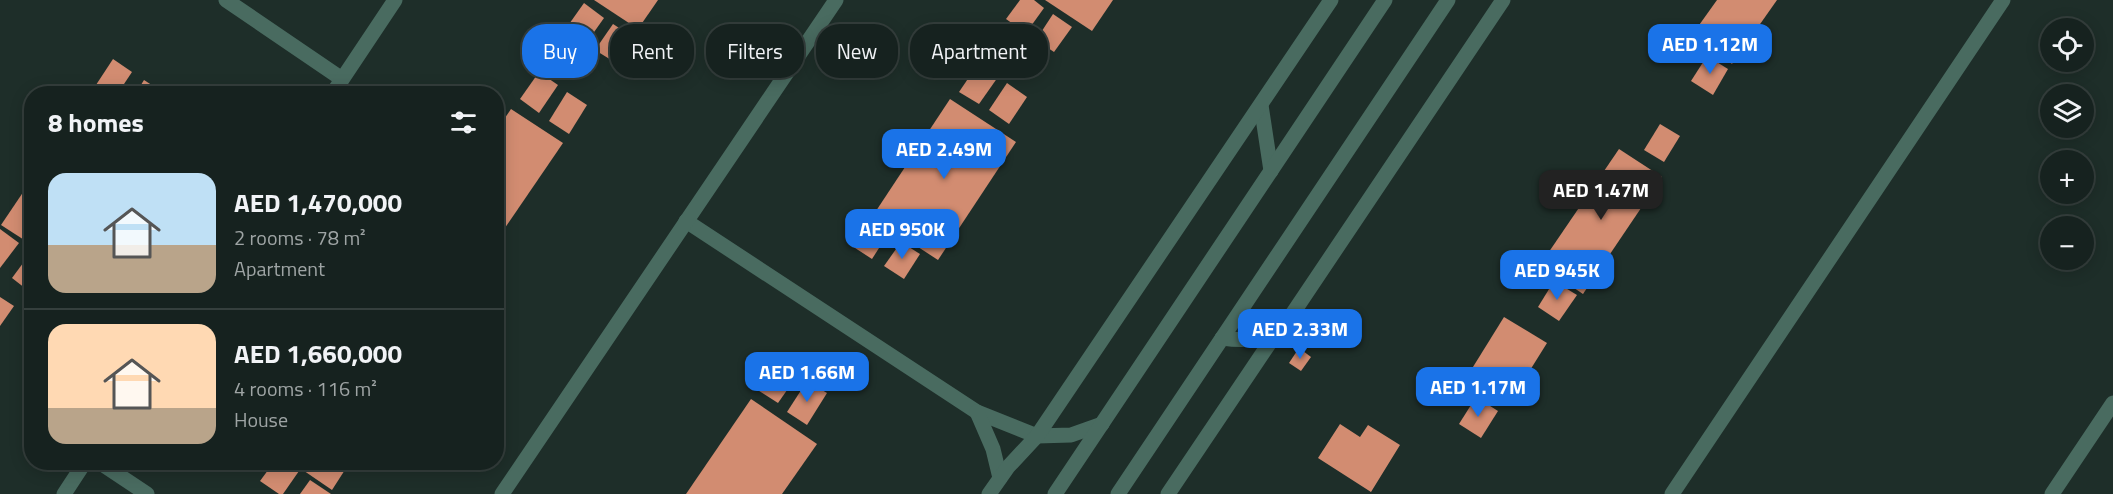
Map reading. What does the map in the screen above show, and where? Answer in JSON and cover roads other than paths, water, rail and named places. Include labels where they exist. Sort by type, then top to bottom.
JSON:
[{"type":"street","points":[[226,0],[342,79]]},
{"type":"street","points":[[338,86],[395,0]]},
{"type":"street","points":[[502,494],[836,0]]},
{"type":"street","points":[[989,494],[1037,436],[1331,0]]},
{"type":"street","points":[[1055,494],[1386,0]]},
{"type":"street","points":[[1118,494],[1448,0]]},
{"type":"street","points":[[1168,494],[1280,328],[1293,313],[1503,0]]},
{"type":"street","points":[[1672,494],[2003,0]]},
{"type":"street","points":[[1261,105],[1271,171]]},
{"type":"street","points":[[686,221],[977,412],[1037,436],[1071,435],[1101,424]]},
{"type":"street","points":[[1222,338],[1252,340],[1263,338],[1280,328]]},
{"type":"street","points":[[2052,494],[2113,403]]},
{"type":"street","points":[[977,412],[993,449],[1000,478]]},
{"type":"street","points":[[64,494],[80,470]]},
{"type":"street","points":[[111,470],[147,494]]}]
